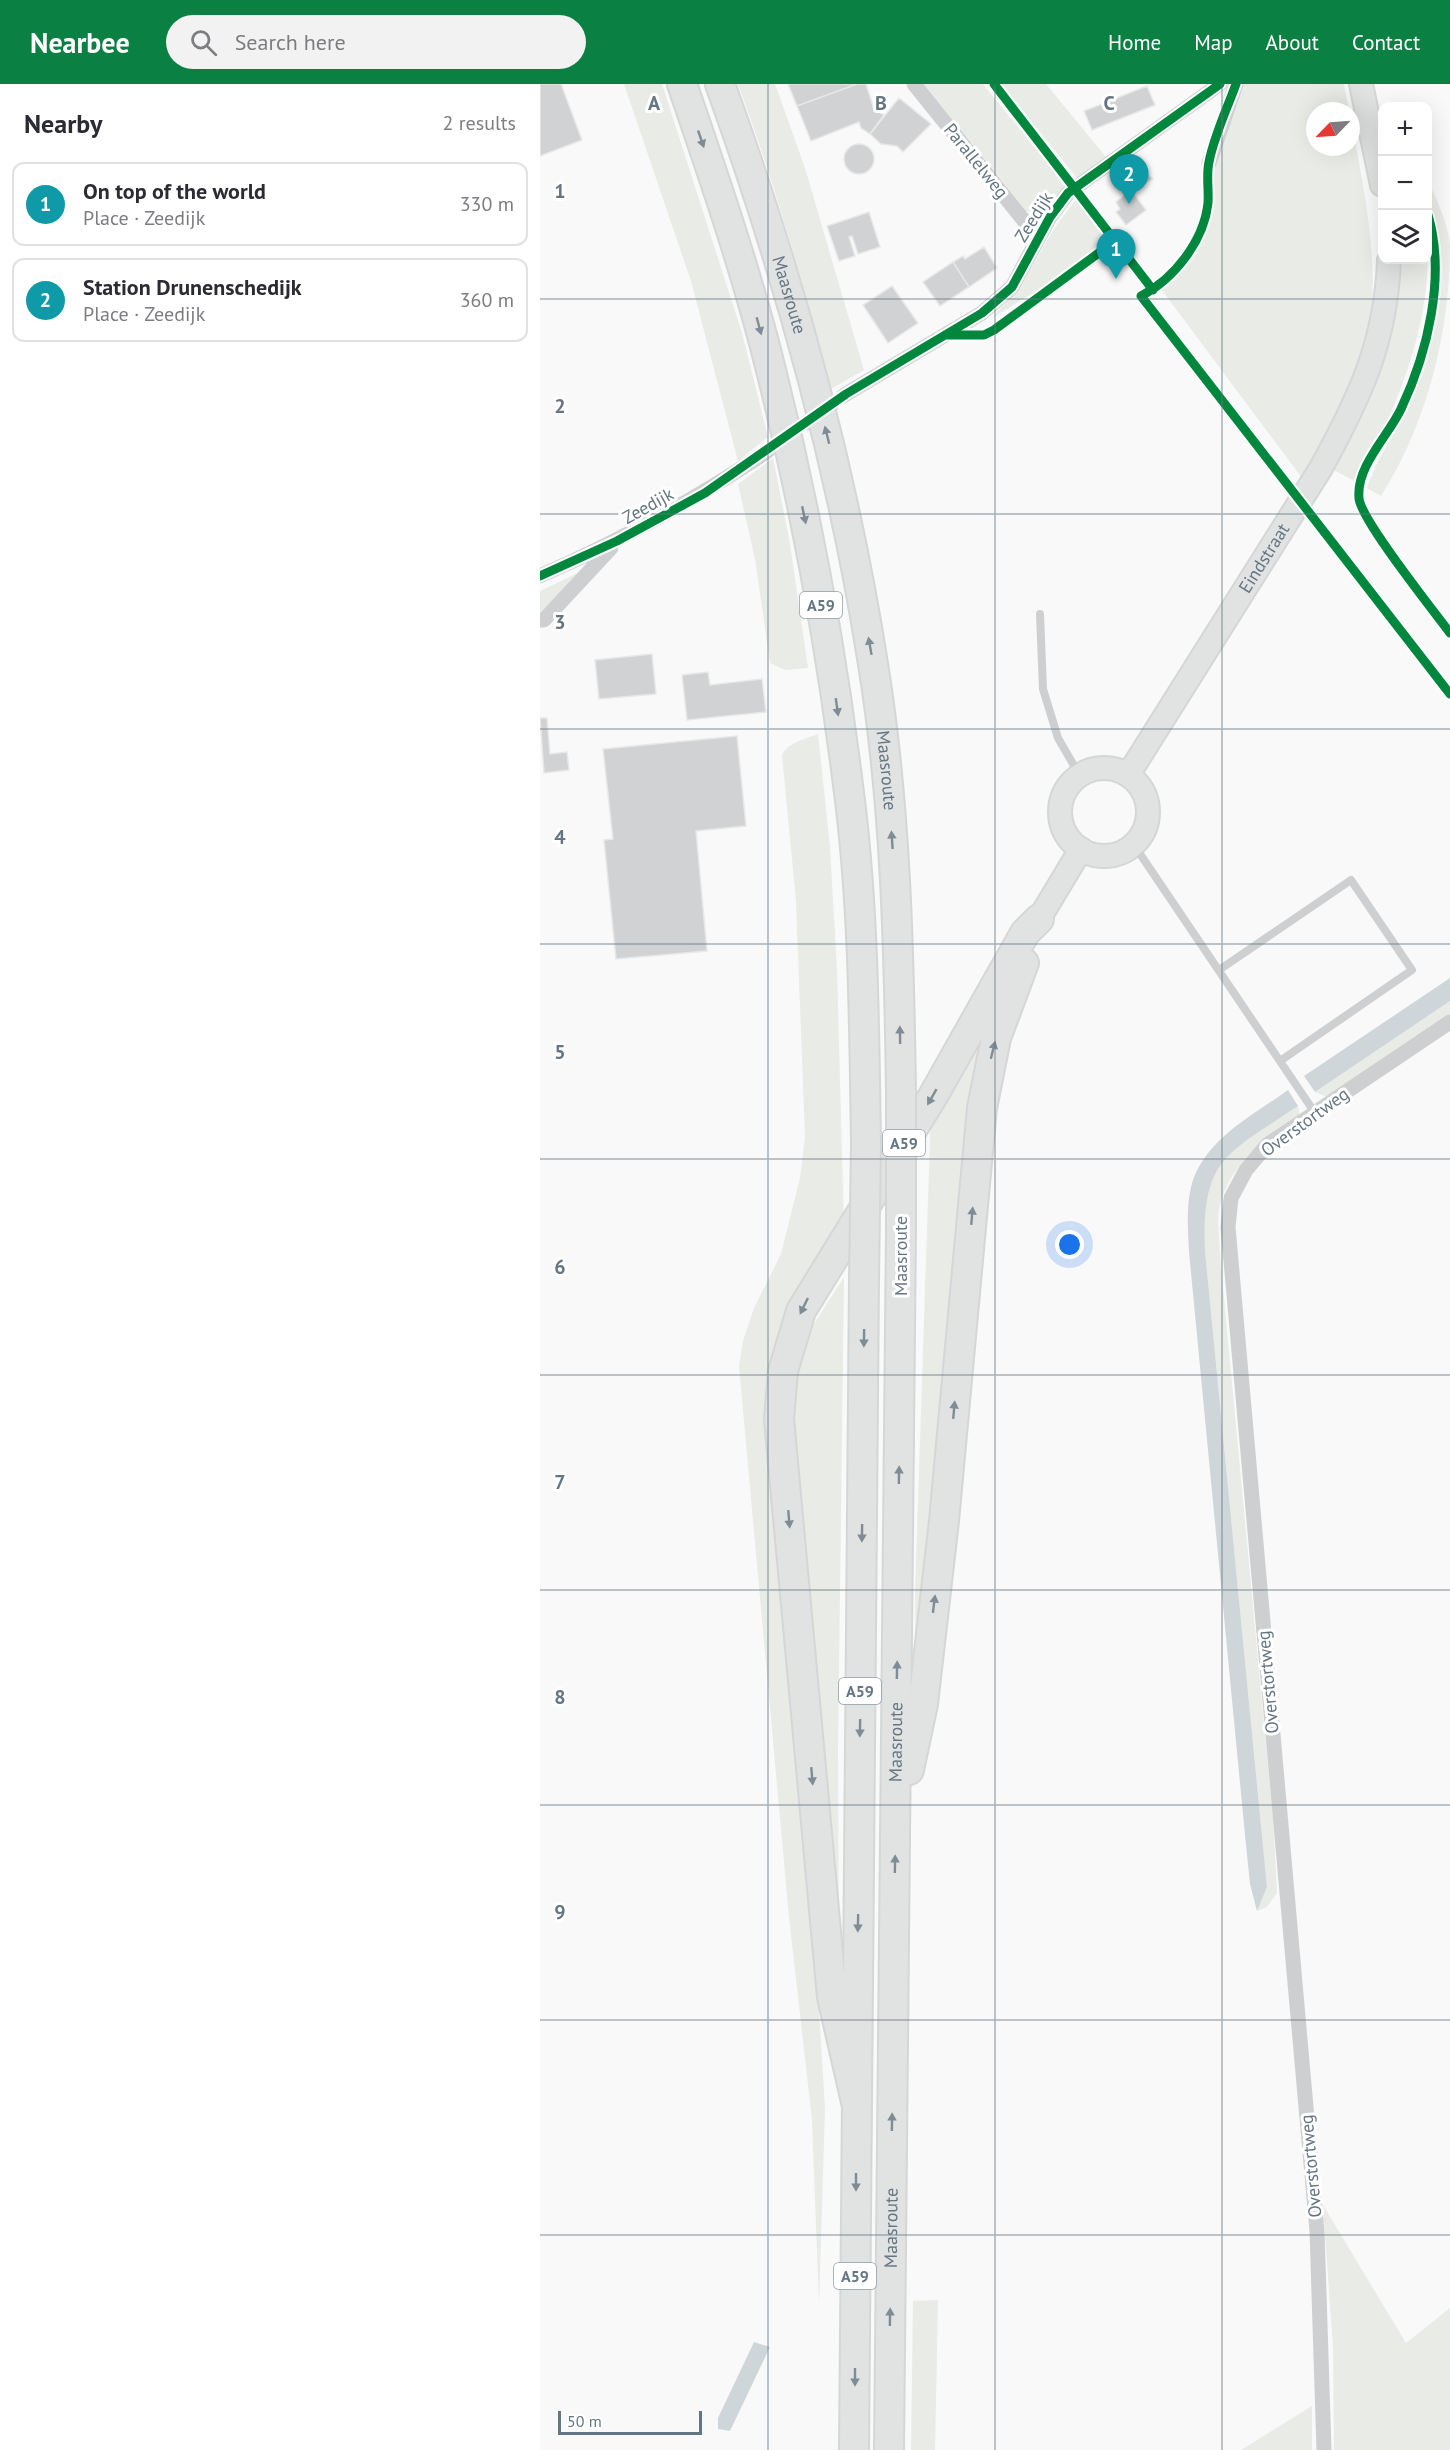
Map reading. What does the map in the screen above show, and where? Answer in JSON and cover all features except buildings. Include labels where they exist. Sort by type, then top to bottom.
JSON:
[{"type":"highway","name":"Maasroute","points":[[682,84],[726,216],[765,350],[813,558],[849,787],[855,854],[863,982],[866,1143],[854,2450]]},
{"type":"highway","name":"Maasroute","points":[[720,84],[762,203],[809,362],[851,542],[873,665],[888,780],[895,879],[901,1093],[889,2450]]},
{"type":"highway","name":"A59","points":[[896,1834],[923,1704],[944,1521],[984,1096],[996,1038],[1039,919]]},
{"type":"highway","name":"A59","points":[[856,2102],[832,1997],[779,1419],[783,1371],[794,1329],[812,1291],[933,1096],[1025,933],[1039,919]]},
{"type":"main road","points":[[1360,84],[1378,163]]},
{"type":"main road","name":"Eindstraat","points":[[1128,775],[1315,477],[1350,416],[1370,370],[1380,334],[1389,264]]},
{"type":"main road","points":[[1099,768],[1114,769],[1128,775],[1140,786],[1147,800],[1148,816],[1144,832],[1134,845],[1108,856],[1094,855],[1081,849],[1070,839],[1062,826],[1060,810],[1064,795],[1080,776],[1099,768]]},
{"type":"main road","points":[[1039,919],[1081,849]]},
{"type":"street","name":"Parallelweg","points":[[914,84],[1038,238]]},
{"type":"street","name":"Zeedijk","points":[[846,394],[982,313],[1012,287],[1038,238],[1068,193],[1220,84]]},
{"type":"street","points":[[1209,163],[1236,84]]},
{"type":"street","name":"Zeedijk","points":[[540,576],[617,541],[705,493],[766,452]]},
{"type":"street","name":"Zeedijk","points":[[540,620],[544,620],[617,541]]},
{"type":"street","name":"Overstortweg","points":[[1324,2450],[1317,2231],[1228,1227],[1231,1198],[1246,1170],[1267,1145],[1450,1022]]},
{"type":"lane","points":[[1040,614],[1043,689],[1058,738],[1080,776]]},
{"type":"lane","points":[[1134,845],[1315,1113]]},
{"type":"lane","points":[[1219,970],[1351,880],[1412,970],[1280,1060]]},
{"type":"shaded area","points":[[624,84],[662,84],[742,333],[768,437],[738,461],[691,281]]},
{"type":"shaded area","points":[[738,84],[775,84],[805,168],[864,370],[831,389],[788,235]]},
{"type":"shaded area","points":[[924,84],[983,84],[1066,186],[1043,208],[1032,212],[1026,211]]},
{"type":"shaded area","points":[[1001,84],[1046,84],[1106,157],[1077,178]]},
{"type":"shaded area","points":[[1244,84],[1344,84],[1347,102],[1306,102],[1306,156],[1358,156],[1372,253],[1371,320],[1365,353],[1354,386],[1330,433],[1302,478],[1161,289],[1189,260],[1205,234],[1211,215],[1213,169]]},
{"type":"shaded area","points":[[1432,190],[1445,220],[1450,245],[1446,311],[1433,376],[1423,408],[1411,439],[1381,496],[1367,488],[1413,393],[1428,347],[1440,272],[1432,218]]},
{"type":"shaded area","points":[[1076,199],[1101,232],[1101,243],[1050,283],[992,318],[1021,286],[1052,232]]},
{"type":"shaded area","points":[[1402,264],[1428,264],[1421,318],[1409,365],[1382,433],[1356,482],[1332,469],[1348,443],[1372,393],[1381,369],[1394,317]]},
{"type":"shaded area","points":[[773,458],[790,544],[808,668],[785,670],[770,663],[755,559],[738,484]]},
{"type":"shaded area","points":[[580,572],[540,613],[540,591]]},
{"type":"shaded area","points":[[818,734],[830,847],[837,970],[844,1228],[779,1348],[825,2109],[819,2304],[812,2120],[789,1917],[739,1366],[743,1341],[754,1308],[781,1254],[800,1178],[805,1137],[796,901],[782,755],[793,744]]},
{"type":"shaded area","points":[[1014,964],[916,1709],[915,1592],[931,1109]]},
{"type":"shaded area","points":[[1450,978],[1450,1001],[1315,1092],[1304,1076]]},
{"type":"shaded area","points":[[1450,1001],[1450,1014],[1327,1097],[1315,1092]]},
{"type":"shaded area","points":[[1288,1090],[1298,1106],[1253,1136],[1223,1162],[1214,1177],[1208,1196],[1205,1220],[1205,1251],[1267,1887],[1257,1911],[1250,1884],[1245,1835],[1189,1252],[1188,1211],[1191,1187],[1197,1170],[1206,1156],[1230,1131]]},
{"type":"shaded area","points":[[1298,1106],[1300,1116],[1251,1153],[1232,1176],[1225,1190],[1218,1217],[1273,1819],[1277,1893],[1267,1907],[1257,1911],[1267,1887],[1205,1251],[1205,1220],[1208,1196],[1214,1177],[1223,1162],[1253,1136]]},
{"type":"shaded area","points":[[844,1277],[838,1749],[839,1952],[796,1523],[792,1394],[799,1357],[810,1330]]},
{"type":"shaded area","points":[[1323,2205],[1406,2343],[1450,2308],[1450,2450],[1334,2450],[1333,2347]]},
{"type":"shaded area","points":[[938,2300],[935,2450],[911,2450],[913,2301]]},
{"type":"shaded area","points":[[754,2342],[770,2347],[730,2431],[718,2429],[718,2418]]},
{"type":"shaded area","points":[[1312,2406],[1312,2450],[1241,2450]]},
{"type":"tunnel","points":[[766,452],[846,394]]},
{"type":"cycle path","points":[[994,84],[1153,290]]},
{"type":"cycle path","points":[[540,576],[617,541],[705,493],[846,394],[982,313],[1012,287],[1050,217],[1068,193],[1220,84]]},
{"type":"cycle path","points":[[1236,84],[1211,152],[1208,172],[1208,203],[1194,245],[1165,280],[1141,296],[1450,694]]},
{"type":"cycle path","points":[[1432,234],[1435,263],[1434,288],[1426,339],[1411,387],[1401,409],[1374,451],[1363,474],[1359,486],[1359,498],[1371,525],[1450,633]]},
{"type":"cycle path","points":[[945,335],[984,335],[994,330],[1115,241]]},
{"type":"place","name":"Station Drunenschedijk","points":[[1129,204]]},
{"type":"place","name":"On top of the world","points":[[1116,279]]}]
